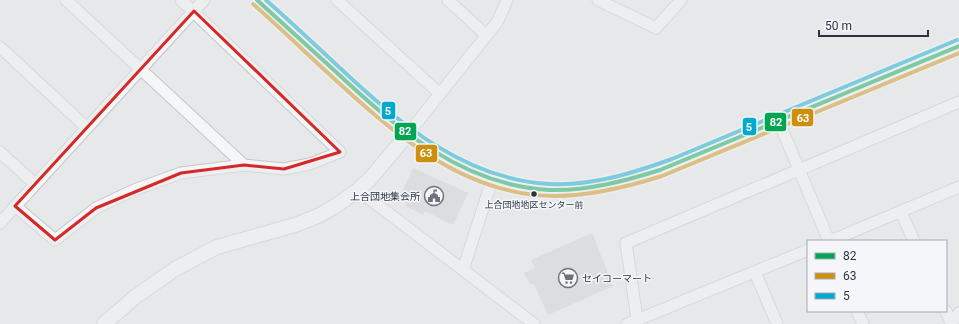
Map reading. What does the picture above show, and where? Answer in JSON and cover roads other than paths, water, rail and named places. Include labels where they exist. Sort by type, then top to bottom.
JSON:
[{"type":"street","points":[[66,0],[244,165]]},
{"type":"street","points":[[15,206],[55,240],[96,208],[134,190],[181,173],[244,165],[284,169],[310,164],[340,152],[181,0]]},
{"type":"street","points":[[0,223],[204,0]]},
{"type":"street","points":[[257,0],[366,100],[408,135],[428,149],[458,166],[492,180],[522,187],[555,190],[592,187],[651,174],[959,46]]},
{"type":"street","points":[[337,0],[440,94]]},
{"type":"street","points":[[448,0],[486,35]]},
{"type":"street","points":[[104,324],[135,297],[175,269],[217,247],[295,225],[318,216],[358,190],[408,135],[498,21],[507,0]]},
{"type":"street","points":[[598,0],[656,28],[681,0]]},
{"type":"street","points":[[0,47],[87,128]]},
{"type":"street","points":[[637,319],[626,243],[959,102]]},
{"type":"street","points":[[779,122],[829,240]]},
{"type":"street","points":[[0,152],[35,184]]},
{"type":"street","points":[[463,270],[492,180]]},
{"type":"street","points":[[831,240],[959,187]]},
{"type":"street","points":[[358,190],[534,324]]},
{"type":"street","points":[[900,212],[914,240]]},
{"type":"street","points":[[627,324],[807,250]]},
{"type":"street","points":[[755,272],[777,324]]},
{"type":"street","points":[[858,312],[863,324]]},
{"type":"street","points":[[946,312],[951,323],[959,313]]},
{"type":"place","name":"上合団地地区センター前","points":[[534,194]]},
{"type":"place","name":"上合団地集会所","points":[[434,196]]},
{"type":"place","name":"セイコーマート","points":[[568,278]]}]
